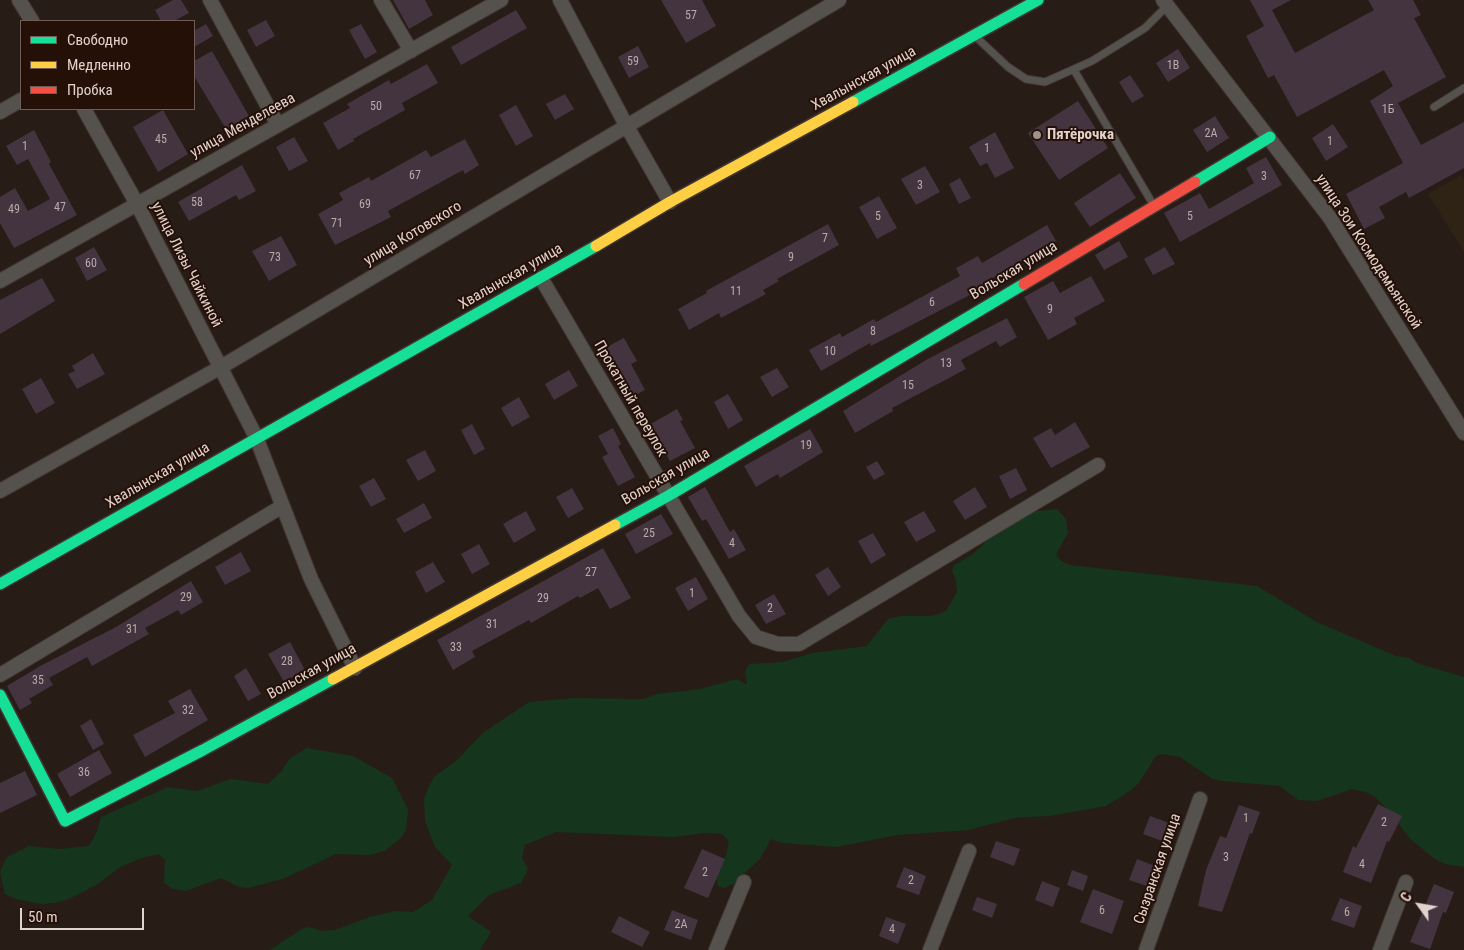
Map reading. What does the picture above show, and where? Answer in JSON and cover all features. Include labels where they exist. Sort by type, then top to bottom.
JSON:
[{"type":"street","points":[[19,0],[31,20]]},
{"type":"street","points":[[210,0],[278,125]]},
{"type":"street","points":[[381,0],[411,51]]},
{"type":"street","name":"улица Менделеева","points":[[0,281],[501,0]]},
{"type":"street","points":[[560,0],[626,125],[670,202]]},
{"type":"street","name":"улица Котовского","points":[[0,491],[221,367],[839,0]]},
{"type":"street","name":"Хвалынская улица","points":[[0,584],[256,437],[541,278],[670,202],[1038,0]]},
{"type":"street","name":"улица Зои Космодемьянской","points":[[1165,3],[1270,137],[1330,218],[1464,433]]},
{"type":"street","points":[[0,112],[20,101]]},
{"type":"street","name":"улица Лизы Чайкиной","points":[[85,110],[137,204],[256,437],[311,579],[355,668]]},
{"type":"street","name":"Вольская улица","points":[[0,696],[65,821],[355,668],[668,496],[1270,137]]},
{"type":"street","name":"Прокатный переулок","points":[[541,278],[739,616],[756,638],[778,644],[799,644],[1098,464]]},
{"type":"street","points":[[0,675],[282,507]]},
{"type":"street","name":"Сызранская улица","points":[[1146,950],[1200,798]]},
{"type":"street","points":[[930,950],[969,851]]},
{"type":"street","points":[[716,950],[744,882]]},
{"type":"street","points":[[1380,950],[1406,882]]},
{"type":"lane","points":[[974,35],[1008,67],[1026,79],[1045,82],[1074,70],[1145,28],[1165,3]]},
{"type":"lane","points":[[1074,70],[1154,206]]},
{"type":"lane","points":[[1434,107],[1464,88]]},
{"type":"shaded area","points":[[1461,175],[1464,180],[1464,252],[1428,194]]},
{"type":"green space","points":[[1057,509],[1066,519],[1068,533],[1056,554],[1061,561],[1070,565],[1257,586],[1317,622],[1396,656],[1409,658],[1417,663],[1464,677],[1464,867],[1445,864],[1435,859],[1410,839],[1391,813],[1374,796],[1365,792],[1352,789],[1317,801],[1298,800],[1280,786],[1221,781],[1211,778],[1180,757],[1162,754],[1156,756],[1138,784],[1106,806],[1049,816],[1014,818],[969,830],[898,835],[836,847],[783,843],[771,839],[760,859],[733,884],[724,888],[718,886],[716,877],[726,855],[729,842],[722,834],[704,833],[673,837],[556,832],[525,845],[522,858],[528,869],[521,883],[489,895],[468,916],[491,932],[480,950],[270,950],[302,929],[309,927],[321,931],[335,930],[370,917],[395,911],[413,912],[432,900],[452,865],[435,847],[425,821],[424,799],[430,784],[435,776],[456,761],[484,732],[529,702],[574,698],[643,699],[657,694],[700,689],[737,679],[747,685],[745,672],[749,664],[783,662],[813,653],[867,646],[888,619],[900,616],[932,616],[946,611],[957,592],[956,581],[952,571],[954,565],[973,554],[999,529],[1029,512]]},
{"type":"green space","points":[[307,748],[353,756],[392,778],[408,809],[406,830],[402,837],[385,851],[370,855],[336,854],[285,878],[249,888],[239,887],[221,878],[186,891],[173,889],[164,883],[165,860],[159,854],[139,859],[120,867],[98,884],[69,899],[55,903],[40,904],[16,899],[5,894],[0,872],[6,858],[29,846],[60,849],[89,846],[97,831],[101,817],[168,787],[197,791],[231,779],[268,784],[282,771],[289,759]]},
{"type":"building","points":[[173,0],[181,0],[189,13],[176,20],[160,20],[155,10]]},
{"type":"building","points":[[393,0],[425,0],[433,15],[409,29]]},
{"type":"building","points":[[661,0],[702,0],[716,26],[686,43]]},
{"type":"building","points":[[1250,0],[1291,0],[1272,10],[1295,53],[1374,10],[1368,0],[1413,0],[1421,15],[1414,18],[1446,77],[1398,103],[1421,145],[1464,122],[1464,168],[1409,198],[1406,192],[1379,207],[1385,218],[1364,229],[1346,194],[1403,163],[1370,101],[1393,86],[1384,70],[1297,117],[1274,75],[1268,78],[1246,36],[1264,26]]},
{"type":"building","points":[[516,10],[527,28],[461,65],[451,47]]},
{"type":"building","points":[[266,20],[275,36],[256,47],[247,30]]},
{"type":"building","points":[[206,24],[213,36],[195,46],[195,30]]},
{"type":"building","points":[[361,24],[377,52],[365,59],[349,30]]},
{"type":"building","points":[[638,46],[649,67],[629,78],[618,57]]},
{"type":"building","points":[[1178,49],[1190,68],[1168,82],[1156,63]]},
{"type":"building","points":[[212,51],[249,116],[226,129],[195,78],[195,60]]},
{"type":"building","points":[[427,64],[438,83],[402,103],[405,110],[353,139],[354,141],[338,150],[323,123],[350,108],[347,104],[389,80],[391,84]]},
{"type":"building","points":[[1130,75],[1144,96],[1132,103],[1119,82]]},
{"type":"building","points":[[565,94],[574,109],[555,120],[546,104]]},
{"type":"building","points":[[1078,101],[1108,148],[1059,180],[1028,133]]},
{"type":"building","points":[[516,105],[533,136],[516,146],[499,115]]},
{"type":"building","points":[[163,110],[188,154],[158,172],[133,127]]},
{"type":"building","points":[[1215,116],[1229,138],[1207,152],[1193,130]]},
{"type":"building","points":[[1333,124],[1348,147],[1326,161],[1312,138]]},
{"type":"building","points":[[34,130],[51,162],[49,164],[77,215],[14,248],[0,223],[0,197],[15,188],[28,211],[50,199],[28,159],[17,165],[6,146]]},
{"type":"building","points":[[995,132],[1014,168],[995,178],[987,163],[980,166],[969,147]]},
{"type":"building","points":[[294,137],[308,161],[289,171],[276,147]]},
{"type":"building","points":[[465,139],[479,165],[465,174],[463,170],[388,211],[391,217],[335,245],[318,214],[343,200],[339,193],[369,177],[371,181],[426,150],[431,157]]},
{"type":"building","points":[[1266,157],[1282,185],[1180,242],[1164,213],[1200,193],[1209,209],[1254,183],[1246,168]]},
{"type":"building","points":[[242,165],[256,191],[239,200],[236,195],[189,221],[178,202]]},
{"type":"building","points":[[925,166],[940,192],[916,205],[901,179]]},
{"type":"building","points":[[1120,173],[1136,198],[1090,227],[1074,203]]},
{"type":"building","points":[[960,178],[971,198],[959,204],[949,184]]},
{"type":"building","points":[[879,196],[897,228],[877,239],[859,207]]},
{"type":"building","points":[[828,224],[839,245],[777,279],[779,281],[763,290],[766,294],[721,318],[719,313],[689,330],[678,309],[707,293],[706,291]]},
{"type":"building","points":[[1047,225],[1056,241],[991,279],[993,283],[871,346],[870,343],[821,371],[809,350],[840,333],[842,337],[874,319],[876,322],[960,276],[956,268],[978,256],[982,263]]},
{"type":"building","points":[[281,236],[297,265],[269,281],[252,251]]},
{"type":"building","points":[[1119,241],[1128,257],[1104,270],[1095,255]]},
{"type":"building","points":[[94,247],[107,270],[87,281],[75,258]]},
{"type":"building","points":[[1165,247],[1175,264],[1153,275],[1144,259]]},
{"type":"building","points":[[1091,276],[1105,301],[1074,318],[1077,324],[1048,340],[1024,297],[1053,281],[1060,293]]},
{"type":"building","points":[[42,278],[55,301],[0,334],[0,300]]},
{"type":"building","points":[[1007,318],[1017,337],[1000,347],[996,341],[961,360],[966,369],[892,408],[893,411],[855,433],[843,411],[926,360]]},
{"type":"building","points":[[624,338],[637,361],[631,364],[645,390],[630,398],[603,349]]},
{"type":"building","points":[[93,353],[105,374],[77,389],[68,374],[75,371],[72,366]]},
{"type":"building","points":[[777,368],[789,387],[772,397],[760,377]]},
{"type":"building","points":[[569,370],[578,386],[554,400],[545,384]]},
{"type":"building","points":[[41,378],[55,403],[36,414],[22,389]]},
{"type":"building","points":[[728,394],[743,420],[728,429],[714,402]]},
{"type":"building","points":[[519,397],[530,417],[512,427],[501,408]]},
{"type":"building","points":[[677,409],[683,420],[680,421],[695,448],[670,461],[656,435],[654,436],[647,426]]},
{"type":"building","points":[[1075,422],[1090,447],[1051,468],[1033,438],[1051,428],[1055,435]]},
{"type":"building","points":[[472,424],[485,449],[474,455],[461,430]]},
{"type":"building","points":[[613,428],[621,444],[618,446],[635,477],[618,486],[602,457],[608,454],[598,436]]},
{"type":"building","points":[[810,429],[823,452],[780,478],[778,474],[756,487],[744,466]]},
{"type":"building","points":[[425,450],[436,471],[418,481],[406,460]]},
{"type":"building","points":[[877,461],[885,474],[874,480],[866,467]]},
{"type":"building","points":[[1016,468],[1027,490],[1010,499],[999,476]]},
{"type":"building","points":[[374,478],[386,499],[371,507],[359,486]]},
{"type":"building","points":[[705,487],[730,532],[734,529],[746,550],[729,559],[706,519],[702,521],[688,497]]},
{"type":"building","points":[[975,487],[987,507],[965,520],[953,501]]},
{"type":"building","points":[[572,488],[584,509],[568,518],[556,497]]},
{"type":"building","points":[[424,503],[432,518],[404,533],[396,519]]},
{"type":"building","points":[[526,511],[536,530],[514,543],[503,524]]},
{"type":"building","points":[[924,511],[936,531],[916,542],[904,522]]},
{"type":"building","points":[[661,514],[673,534],[636,554],[625,534]]},
{"type":"building","points":[[873,533],[886,555],[871,564],[858,541]]},
{"type":"building","points":[[479,544],[490,564],[472,574],[461,554]]},
{"type":"building","points":[[603,548],[631,598],[610,609],[598,588],[580,598],[578,596],[531,623],[529,620],[472,651],[475,657],[453,670],[437,640]]},
{"type":"building","points":[[241,552],[251,571],[225,585],[215,567]]},
{"type":"building","points":[[433,562],[445,582],[426,593],[415,572]]},
{"type":"building","points":[[828,567],[841,587],[828,596],[815,575]]},
{"type":"building","points":[[696,577],[708,599],[688,611],[675,588]]},
{"type":"building","points":[[191,581],[203,602],[181,615],[178,610],[145,628],[149,634],[92,666],[87,657],[49,678],[53,685],[29,699],[32,703],[20,710],[7,686],[42,665],[116,627]]},
{"type":"building","points":[[774,594],[786,614],[766,624],[755,605]]},
{"type":"building","points":[[290,642],[305,670],[284,682],[268,654]]},
{"type":"building","points":[[246,668],[261,694],[248,701],[234,676]]},
{"type":"building","points":[[190,689],[208,720],[145,757],[133,735],[175,713],[168,701]]},
{"type":"building","points":[[91,719],[104,744],[93,750],[80,726]]},
{"type":"building","points":[[99,750],[112,773],[70,797],[57,774]]},
{"type":"building","points":[[25,771],[37,795],[0,813],[0,783]]},
{"type":"building","points":[[1378,804],[1402,816],[1389,842],[1387,841],[1371,883],[1343,872],[1353,846],[1356,848]]},
{"type":"building","points":[[1239,805],[1260,812],[1252,834],[1250,833],[1222,912],[1198,906],[1206,870],[1220,836],[1226,838]]},
{"type":"building","points":[[1150,816],[1169,823],[1162,841],[1143,834]]},
{"type":"building","points":[[996,841],[1020,849],[1014,866],[990,857]]},
{"type":"building","points":[[702,849],[725,859],[708,898],[684,888]]},
{"type":"building","points":[[1137,859],[1155,866],[1147,886],[1129,880]]},
{"type":"building","points":[[904,867],[926,876],[919,895],[896,887]]},
{"type":"building","points":[[1072,870],[1088,876],[1083,891],[1067,885]]},
{"type":"building","points":[[1042,881],[1060,888],[1053,907],[1035,900]]},
{"type":"building","points":[[1434,884],[1454,892],[1446,913],[1443,912],[1430,949],[1410,942]]},
{"type":"building","points":[[1093,889],[1124,901],[1112,934],[1080,922]]},
{"type":"building","points":[[977,897],[997,904],[992,918],[972,910]]},
{"type":"building","points":[[1340,898],[1362,906],[1354,928],[1331,920]]},
{"type":"building","points":[[672,910],[698,920],[691,940],[664,930]]},
{"type":"building","points":[[619,916],[650,932],[642,947],[611,932]]},
{"type":"building","points":[[886,917],[906,924],[898,944],[879,936]]},
{"type":"traffic: fast","points":[[853,102],[1038,0]]},
{"type":"traffic: fast","points":[[1195,182],[1270,137]]},
{"type":"traffic: fast","points":[[0,584],[596,246]]},
{"type":"traffic: fast","points":[[615,525],[668,496],[1024,284]]},
{"type":"traffic: fast","points":[[0,695],[65,821],[203,750],[333,679]]},
{"type":"traffic: slow","points":[[596,246],[670,202],[853,102]]},
{"type":"traffic: slow","points":[[333,679],[615,525]]},
{"type":"traffic: jam","points":[[1024,284],[1195,182]]},
{"type":"place","name":"Пятёрочка","points":[[1037,135]]}]
